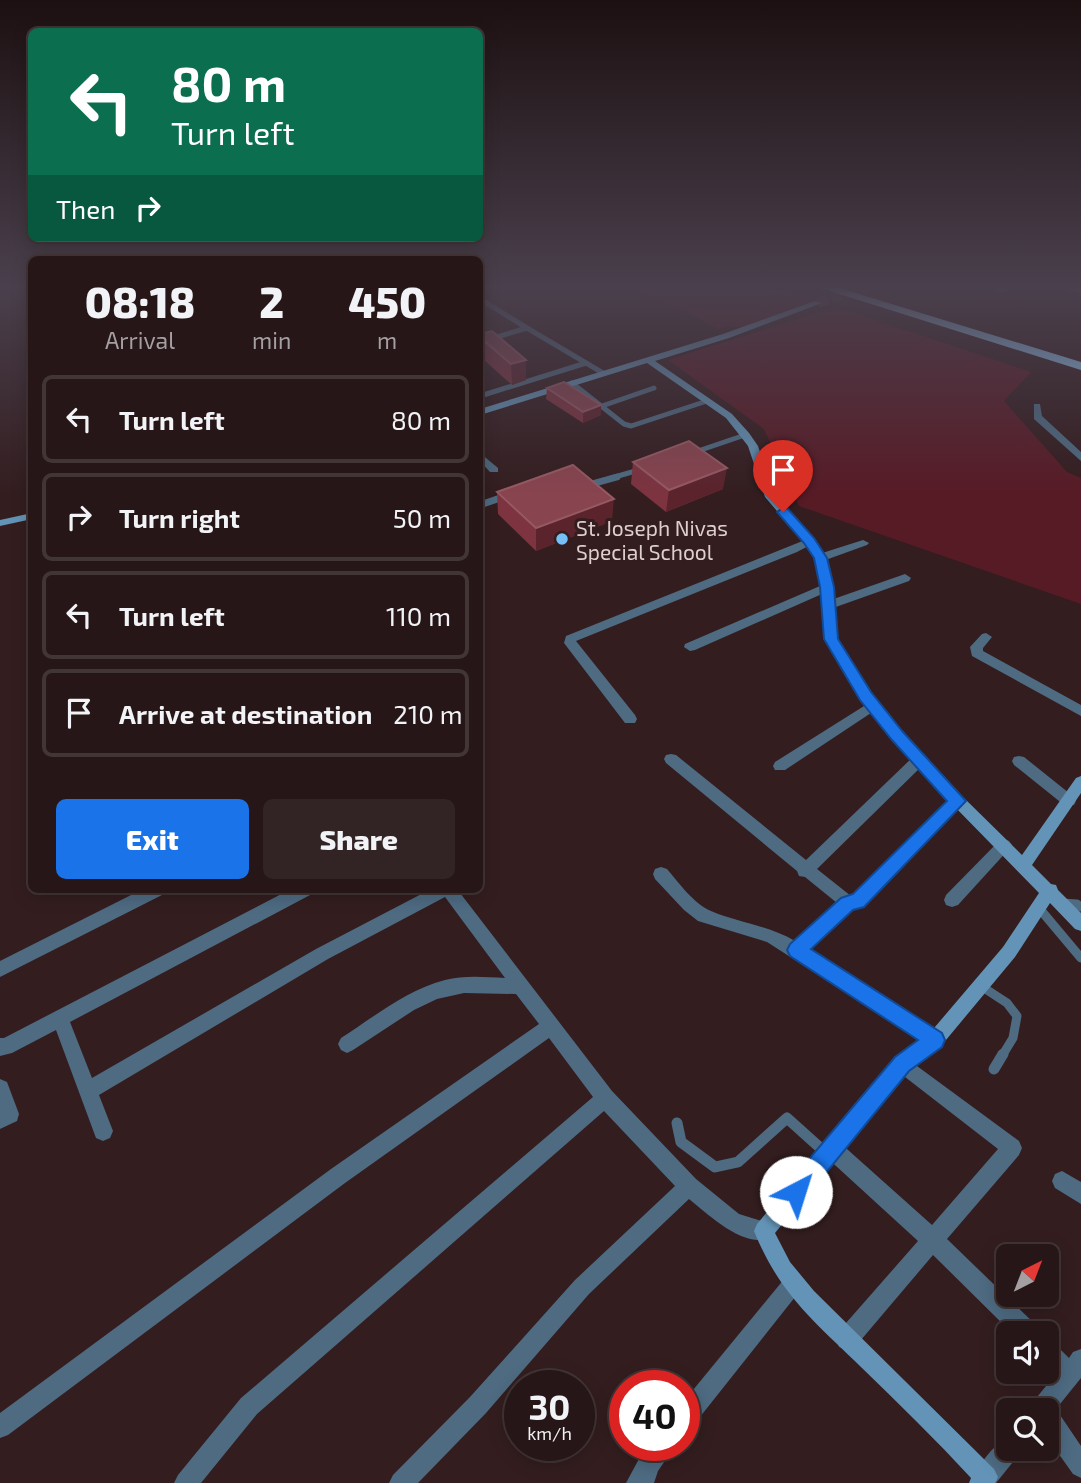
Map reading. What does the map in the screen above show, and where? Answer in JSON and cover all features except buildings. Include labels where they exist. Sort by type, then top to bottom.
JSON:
[{"type":"highway","points":[[1046,355],[1081,366]]},
{"type":"street","points":[[483,411],[660,355]]},
{"type":"street","points":[[648,359],[729,416],[753,446],[770,498],[810,541],[820,558],[827,587],[831,639],[872,706],[958,801],[1024,864],[1081,924]]},
{"type":"street","points":[[1037,406],[1037,417],[1081,458]]},
{"type":"street","points":[[483,459],[494,470]]},
{"type":"street","points":[[0,523],[28,517]]},
{"type":"street","points":[[630,719],[570,643],[570,639],[810,541]]},
{"type":"street","points":[[820,558],[863,543]]},
{"type":"street","points":[[829,605],[905,578]]},
{"type":"street","points":[[690,647],[827,587]]},
{"type":"street","points":[[986,637],[976,647],[977,653],[1081,711]]},
{"type":"street","points":[[780,766],[872,706]]},
{"type":"street","points":[[671,759],[805,871],[848,903]]},
{"type":"street","points":[[805,871],[919,759]]},
{"type":"street","points":[[1019,761],[1069,801]]},
{"type":"street","points":[[1024,864],[1080,784]]},
{"type":"street","points":[[796,950],[848,903],[858,901],[958,801]]},
{"type":"street","points":[[952,900],[1004,845]]},
{"type":"street","points":[[661,874],[704,916],[772,936],[935,1040]]},
{"type":"street","points":[[0,969],[150,893]]},
{"type":"street","points":[[0,1047],[6,1047],[298,893]]},
{"type":"street","points":[[88,1091],[322,954],[439,893]]},
{"type":"street","points":[[450,893],[605,1098],[689,1186],[734,1223],[764,1231]]},
{"type":"street","points":[[764,1231],[902,1064],[935,1040],[1009,952],[1039,908],[1056,897]]},
{"type":"street","points":[[347,1044],[428,994],[445,988],[462,985],[521,986]]},
{"type":"street","points":[[60,1018],[103,1131]]},
{"type":"street","points":[[0,1427],[338,1176],[551,1026]]},
{"type":"street","points":[[847,1339],[1012,1148],[902,1064]]},
{"type":"street","points":[[0,1088],[10,1114],[0,1120]]},
{"type":"street","points":[[186,1483],[249,1406],[605,1098]]},
{"type":"street","points":[[829,1151],[933,1240],[1016,1321]]},
{"type":"street","points":[[1062,1181],[1081,1194]]},
{"type":"street","points":[[401,1483],[478,1405],[582,1287],[689,1186]]},
{"type":"street","points":[[764,1231],[775,1259],[792,1285],[955,1443],[984,1480],[999,1461]]},
{"type":"street","points":[[700,1399],[792,1285]]},
{"type":"street","points":[[1053,1398],[1076,1367],[1059,1358]]},
{"type":"street","points":[[1059,1434],[1081,1466]]},
{"type":"street","points":[[638,1483],[645,1476],[651,1461]]},
{"type":"lane","points":[[573,355],[603,373]]},
{"type":"lane","points":[[483,395],[586,363]]},
{"type":"lane","points":[[572,383],[624,424],[631,426],[707,401]]},
{"type":"lane","points":[[601,406],[654,388]]},
{"type":"lane","points":[[686,454],[745,435]]},
{"type":"lane","points":[[584,485],[597,484],[648,467]]},
{"type":"lane","points":[[483,504],[511,494]]},
{"type":"lane","points":[[1056,897],[1081,907]]},
{"type":"lane","points":[[1039,908],[1081,958]]},
{"type":"lane","points":[[981,986],[1007,1003],[1017,1016],[1013,1038],[994,1069]]},
{"type":"lane","points":[[677,1123],[681,1142],[715,1167],[738,1162],[788,1118],[829,1151]]},
{"type":"shaded area","points":[[683,355],[981,355],[1031,372],[1004,401],[1067,472],[1081,478],[1081,604],[799,506],[764,429],[668,360]]},
{"type":"place","name":"St. Joseph Nivas Special School","points":[[562,539]]},
{"type":"route","points":[[783,512],[810,541],[824,567],[831,639],[872,706],[958,801],[858,901],[848,903],[796,950],[935,1040],[902,1064],[796,1192]]}]
